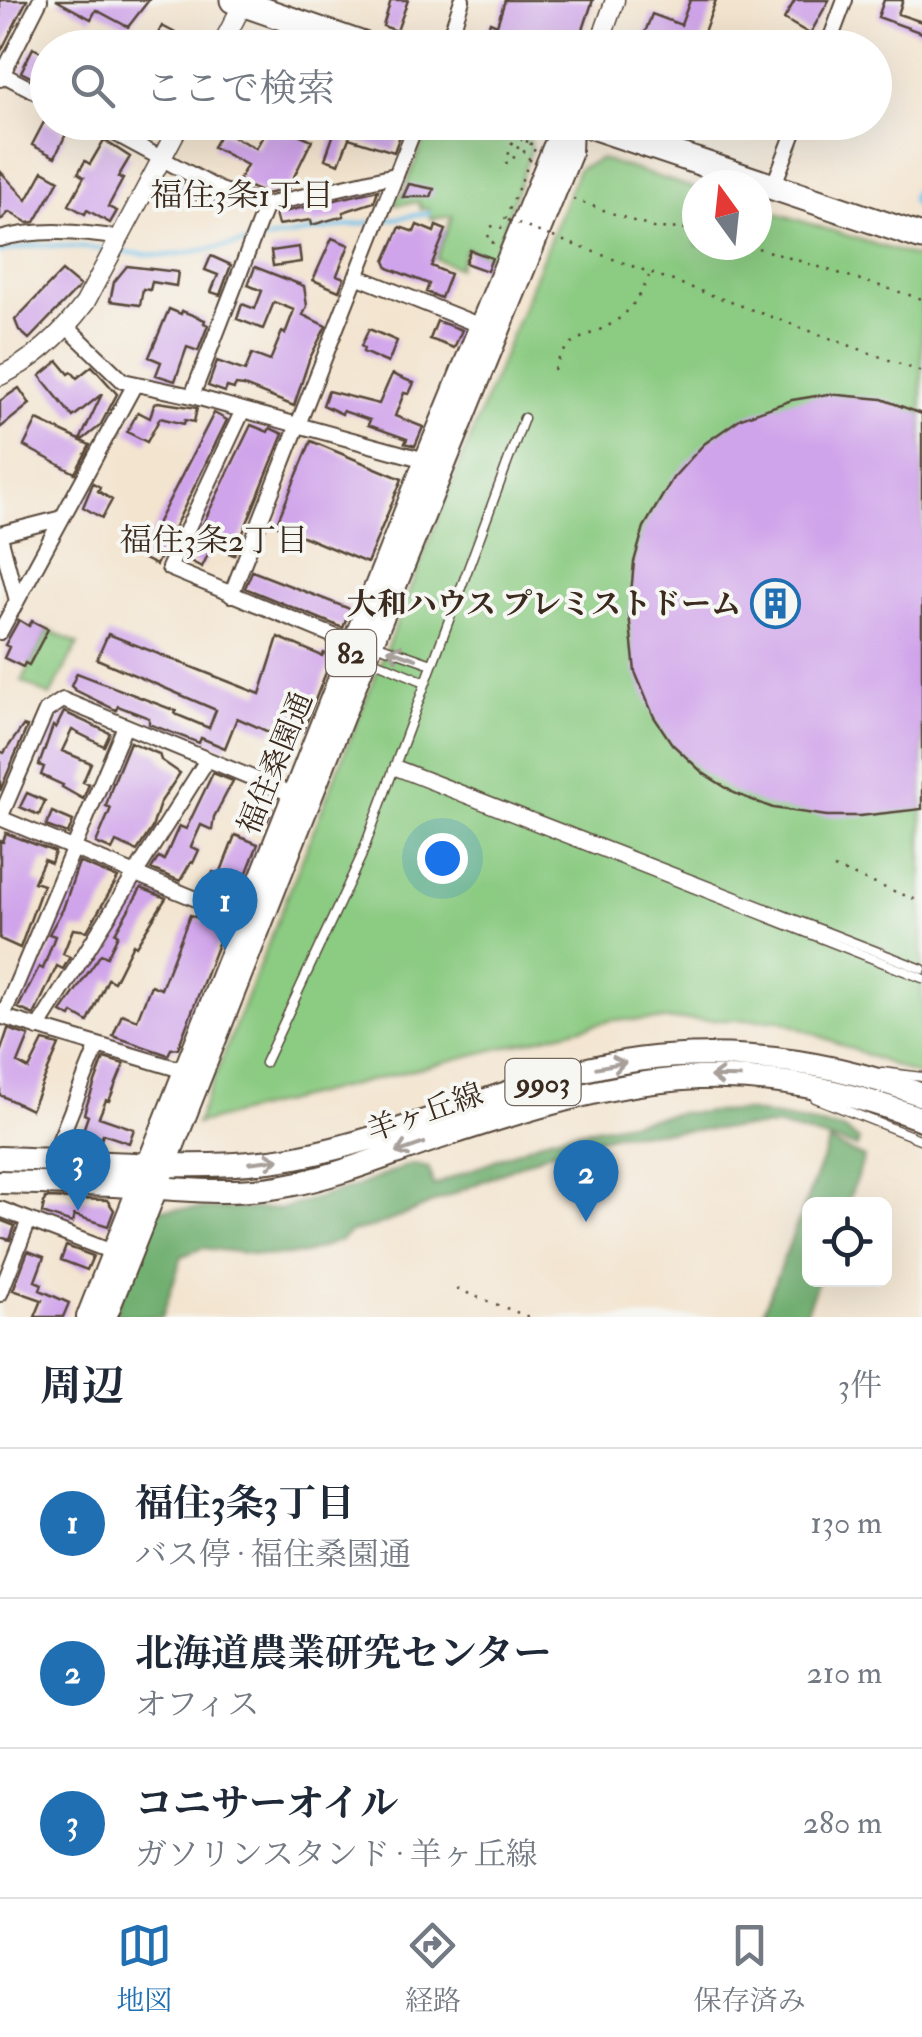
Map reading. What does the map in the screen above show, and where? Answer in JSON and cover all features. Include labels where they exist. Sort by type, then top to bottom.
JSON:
[{"type":"highway","points":[[240,1],[321,30]]},
{"type":"highway","points":[[633,140],[922,237]]},
{"type":"main road","name":"福住桑園通","points":[[105,1317],[158,1163],[366,649],[481,326],[559,140]]},
{"type":"main road","name":"福住桑園通","points":[[435,463],[570,154],[570,140]]},
{"type":"main road","name":"福住桑園通","points":[[158,1163],[185,1071],[253,922],[294,796],[366,649]]},
{"type":"main road","name":"羊ヶ丘線","points":[[0,1158],[242,1163],[295,1157],[573,1073],[636,1060],[737,1056],[814,1065],[853,1072],[922,1096]]},
{"type":"main road","name":"羊ヶ丘線","points":[[0,1182],[242,1192],[286,1186],[338,1174],[560,1099],[622,1085],[710,1077],[784,1081],[838,1091],[922,1119]]},
{"type":"main road","name":"福住桑園通","points":[[88,1317],[114,1252],[149,1188]]},
{"type":"street","points":[[30,89],[1,75],[40,0]]},
{"type":"street","points":[[452,30],[462,0]]},
{"type":"street","points":[[604,30],[614,0]]},
{"type":"street","points":[[834,30],[845,0]]},
{"type":"street","points":[[228,30],[240,1]]},
{"type":"street","points":[[128,140],[220,190],[266,205],[395,175]]},
{"type":"street","points":[[0,376],[33,357],[68,327],[98,282],[172,140]]},
{"type":"street","points":[[230,595],[410,140]]},
{"type":"street","points":[[773,187],[791,140]]},
{"type":"street","points":[[192,396],[266,205]]},
{"type":"street","points":[[0,239],[56,232],[115,248]]},
{"type":"street","points":[[356,276],[481,326]]},
{"type":"street","points":[[68,327],[123,381],[192,396],[435,463]]},
{"type":"street","points":[[0,632],[135,384]]},
{"type":"street","points":[[243,410],[169,568],[366,649]]},
{"type":"street","points":[[17,601],[0,535],[62,518]]},
{"type":"street","points":[[253,922],[0,818],[46,711],[63,700],[294,796]]},
{"type":"street","points":[[125,726],[2,1016],[185,1071]]},
{"type":"street","points":[[38,1028],[207,760]]},
{"type":"street","points":[[52,1159],[98,1045]]},
{"type":"street","points":[[0,1209],[114,1252]]},
{"type":"street","points":[[0,1294],[29,1220]]},
{"type":"lane","points":[[265,1063],[361,857],[524,418]]},
{"type":"lane","points":[[366,649],[432,664]]},
{"type":"lane","points":[[366,649],[425,682]]},
{"type":"lane","points":[[394,767],[922,969]]},
{"type":"lane","points":[[394,767],[922,978]]},
{"type":"lane","points":[[814,1065],[922,1077]]},
{"type":"lane","points":[[784,1081],[824,1103],[922,1140]]},
{"type":"path","points":[[501,229],[536,146],[521,140],[508,164],[505,159],[511,140]]},
{"type":"path","points":[[528,140],[524,155],[531,160]]},
{"type":"path","points":[[562,195],[653,228],[682,229]]},
{"type":"path","points":[[495,244],[487,240],[496,219]]},
{"type":"path","points":[[506,220],[922,372]]},
{"type":"path","points":[[772,253],[922,300]]},
{"type":"path","points":[[554,370],[567,344],[602,329],[629,310],[649,275]]},
{"type":"path","points":[[834,868],[922,902]]},
{"type":"path","points":[[457,1289],[529,1317]]},
{"type":"green space","points":[[424,140],[530,140],[532,148],[493,258],[466,248],[458,268],[436,259],[452,216],[431,219],[428,208],[421,209],[419,202],[393,205],[402,195]]},
{"type":"green space","points":[[600,159],[682,184],[682,260],[772,260],[772,212],[922,259],[922,1077],[779,1020],[613,1020],[196,1124],[578,169]]},
{"type":"green space","points":[[49,630],[78,644],[50,696],[22,681]]},
{"type":"green space","points":[[745,1111],[842,1129],[859,1140],[857,1147],[778,1126],[615,1134],[547,1153],[304,1254],[271,1256],[203,1248],[182,1256],[162,1317],[113,1317],[158,1209],[281,1209],[357,1186],[411,1164],[429,1168],[433,1186],[552,1136],[679,1113]]},
{"type":"green space","points":[[829,1142],[864,1158],[850,1197],[808,1197]]},
{"type":"green space","points":[[802,1211],[802,1287],[815,1287],[804,1317],[761,1317]]},
{"type":"building","points":[[0,0],[27,0],[0,53]]},
{"type":"building","points":[[56,0],[149,0],[128,27],[96,10],[91,19]]},
{"type":"building","points":[[391,0],[408,0],[397,30],[383,26]]},
{"type":"building","points":[[505,0],[593,0],[583,30],[487,30],[490,22],[497,25]]},
{"type":"building","points":[[690,0],[716,0],[705,30],[646,30],[652,14],[681,25]]},
{"type":"building","points":[[795,0],[829,0],[812,30],[803,30],[784,19]]},
{"type":"building","points":[[884,0],[903,0],[898,14],[922,22],[922,33],[878,17]]},
{"type":"building","points":[[30,54],[30,77],[21,72]]},
{"type":"building","points":[[35,140],[63,140],[55,157],[32,145]]},
{"type":"building","points":[[104,140],[130,157],[108,207],[117,211],[110,223],[69,205],[84,177],[78,173],[85,161],[90,164]]},
{"type":"building","points":[[217,140],[240,140],[256,148],[261,140],[312,140],[288,189],[266,194],[238,182],[247,165],[213,147]]},
{"type":"building","points":[[332,140],[348,140],[339,164],[325,159]]},
{"type":"building","points":[[355,140],[398,140],[394,152]]},
{"type":"building","points":[[0,171],[27,200],[43,171],[59,180],[35,222],[28,223],[9,212],[0,221]]},
{"type":"building","points":[[177,179],[215,200],[239,207],[217,210],[172,187]]},
{"type":"building","points":[[409,184],[434,189],[431,197],[403,197]]},
{"type":"building","points":[[378,190],[374,202],[343,212],[344,216],[312,225],[311,220],[278,225],[275,214]]},
{"type":"building","points":[[417,225],[434,232],[436,226],[446,230],[431,266],[450,274],[441,298],[426,292],[429,284],[388,268],[385,261],[400,227],[414,232]]},
{"type":"building","points":[[332,238],[349,245],[337,275],[344,278],[339,291],[313,280]]},
{"type":"building","points":[[299,247],[301,262],[273,266],[271,251]]},
{"type":"building","points":[[470,250],[492,258],[487,271],[465,263]]},
{"type":"building","points":[[211,256],[231,265],[220,295],[211,292],[218,275],[205,270]]},
{"type":"building","points":[[127,266],[178,272],[176,286],[152,282],[150,290],[143,289],[140,305],[110,301],[114,282]]},
{"type":"building","points":[[255,267],[304,286],[307,306],[303,315],[326,326],[309,360],[294,406],[244,386],[227,387],[225,392],[208,386],[217,361],[245,371],[252,354],[270,361],[282,332],[285,334],[294,310],[274,302],[263,329],[237,319],[242,304],[255,309],[262,291],[248,285]]},
{"type":"building","points":[[62,271],[80,286],[29,339],[15,320]]},
{"type":"building","points":[[169,309],[205,320],[208,325],[198,351],[187,347],[175,381],[156,375],[161,362],[149,357]]},
{"type":"building","points":[[437,321],[462,330],[454,348],[430,339]]},
{"type":"building","points":[[369,329],[397,341],[388,363],[363,352],[361,346]]},
{"type":"building","points":[[58,361],[77,378],[92,366],[117,394],[100,426],[81,441],[90,445],[75,473],[24,446],[37,420],[80,440],[102,394],[73,417],[40,376]]},
{"type":"building","points":[[392,374],[414,383],[409,394],[404,393],[395,416],[423,427],[415,446],[405,443],[407,439],[368,425],[370,420],[323,405],[328,391],[379,404]]},
{"type":"building","points":[[19,388],[30,404],[0,428],[0,401]]},
{"type":"building","name":"大和ハウス プレミストドーム","points":[[828,394],[882,399],[922,414],[922,809],[827,816],[773,808],[734,793],[703,773],[672,744],[654,717],[635,672],[629,614],[634,562],[644,527],[673,478],[704,444],[741,418],[792,400]]},
{"type":"building","points":[[158,402],[197,408],[194,422],[185,420],[184,424],[160,418],[147,442],[127,432],[138,412],[150,418]]},
{"type":"building","points":[[214,413],[227,420],[156,565],[140,557]]},
{"type":"building","points":[[251,425],[283,434],[234,555],[212,546],[202,567],[186,559]]},
{"type":"building","points":[[311,441],[402,479],[367,563],[276,525]]},
{"type":"building","points":[[93,483],[112,500],[102,518],[83,507]]},
{"type":"building","points":[[252,571],[350,609],[343,628],[245,588]]},
{"type":"building","points":[[19,620],[48,629],[29,665],[25,663],[23,667],[4,658],[9,647],[5,645]]},
{"type":"building","points":[[108,634],[260,694],[278,637],[332,657],[303,731],[277,720],[271,733],[237,718],[225,748],[201,738],[199,743],[149,724],[149,718],[118,706],[116,710],[75,690],[71,686],[77,673],[209,728],[216,710],[97,659]]},
{"type":"building","points":[[64,712],[110,733],[104,746],[72,730],[62,751],[91,763],[83,782],[89,784],[83,799],[41,775],[44,767],[39,765],[53,726],[56,728]]},
{"type":"building","points":[[23,726],[27,727],[0,791],[0,751],[4,753]]},
{"type":"building","points":[[130,742],[159,754],[161,760],[180,773],[160,803],[152,828],[137,851],[116,842],[112,850],[96,843],[111,808],[106,806]]},
{"type":"building","points":[[213,773],[233,781],[214,817],[212,830],[201,825],[191,847],[199,850],[193,863],[180,881],[151,869],[159,857],[164,860],[179,826],[186,829]]},
{"type":"building","points":[[27,793],[45,801],[39,815],[20,807]]},
{"type":"building","points":[[258,801],[272,809],[267,822],[251,812]]},
{"type":"building","points":[[52,812],[73,821],[68,834],[46,826]]},
{"type":"building","points":[[6,833],[55,852],[51,863],[44,860],[34,882],[43,885],[20,948],[0,939],[0,841]]},
{"type":"building","points":[[235,835],[258,844],[235,903],[205,891],[213,872],[220,874]]},
{"type":"building","points":[[79,862],[118,878],[87,931],[73,929],[63,954],[70,957],[63,969],[57,966],[34,1015],[18,1008],[39,967],[43,969],[55,936],[49,934],[63,909]]},
{"type":"building","points":[[141,888],[166,898],[136,946],[133,944],[114,982],[108,979],[88,1022],[73,1013],[71,1017],[61,1012],[101,954],[107,957],[118,935],[115,933]]},
{"type":"building","points":[[190,915],[224,928],[178,1048],[171,1049],[168,1055],[113,1036],[122,1014],[137,1020],[151,985],[161,989]]},
{"type":"building","points":[[8,1029],[29,1036],[18,1063],[29,1069],[43,1041],[59,1045],[31,1110],[0,1095],[0,1053]]},
{"type":"building","points":[[104,1058],[124,1064],[99,1117],[134,1129],[129,1143],[103,1134],[100,1143],[81,1136],[88,1116],[84,1114],[86,1107]]},
{"type":"building","points":[[45,1198],[107,1200],[114,1210],[108,1226],[74,1215],[72,1223],[42,1213]]},
{"type":"building","points":[[0,1220],[15,1226],[10,1240],[0,1237]]},
{"type":"building","points":[[66,1246],[93,1256],[87,1270],[61,1260]]},
{"type":"building","points":[[28,1251],[44,1257],[35,1281],[42,1284],[40,1290],[69,1303],[63,1317],[35,1317],[42,1300],[13,1290]]},
{"type":"waterway","points":[[385,220],[429,213]]},
{"type":"waterway","points":[[257,241],[371,222]]},
{"type":"waterway","points":[[118,252],[165,256],[248,243]]},
{"type":"waterway","points":[[0,252],[38,245],[104,249]]},
{"type":"place","name":"大和ハウス プレミストドーム","points":[[776,604]]},
{"type":"place","name":"福住3条3丁目","points":[[225,950]]},
{"type":"place","name":"コニサーオイル","points":[[78,1211]]},
{"type":"place","name":"北海道農業研究センター","points":[[586,1222]]},
{"type":"district","name":"福住3条1丁目","points":[[242,195]]},
{"type":"district","name":"福住3条2丁目","points":[[214,540]]}]
